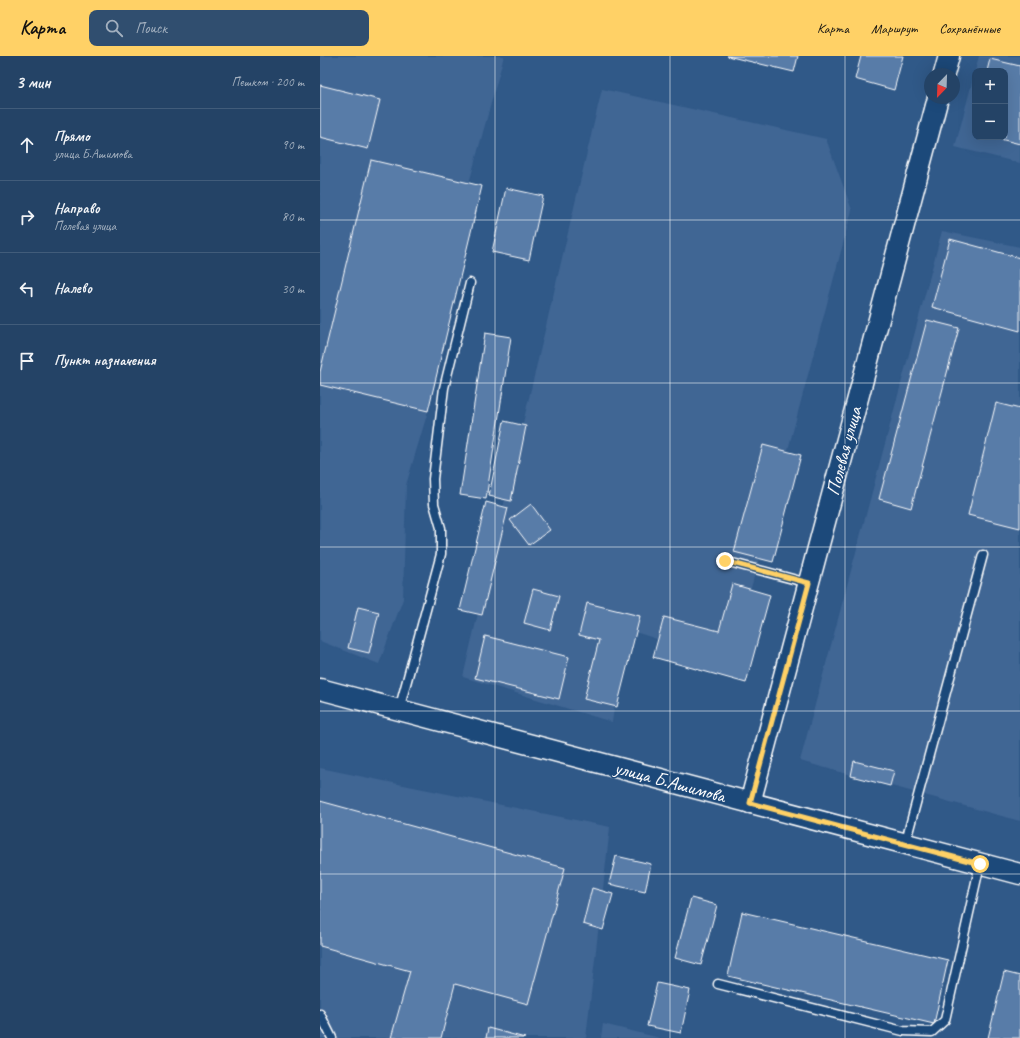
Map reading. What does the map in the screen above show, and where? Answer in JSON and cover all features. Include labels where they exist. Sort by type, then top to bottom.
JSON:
[{"type":"street","points":[[946,68],[949,56]]},
{"type":"street","name":"Полевая улица","points":[[750,803],[936,104]]},
{"type":"street","name":"улица Б.Ашимова","points":[[320,689],[1020,874]]},
{"type":"lane","points":[[398,710],[441,554],[441,528],[434,504],[433,479],[444,388],[470,283]]},
{"type":"lane","points":[[905,844],[983,555]]},
{"type":"lane","points":[[725,561],[809,583]]},
{"type":"lane","points":[[718,984],[903,1031],[932,1032],[945,1020],[980,864]]},
{"type":"lane","points":[[320,1014],[332,1038]]},
{"type":"shaded area","points":[[320,56],[504,56],[469,183],[482,186],[428,411],[406,485],[403,599],[379,664],[320,641]]},
{"type":"shaded area","points":[[979,56],[1020,56],[1020,163],[955,147],[972,82],[972,140],[1008,140],[1008,68],[976,68]]},
{"type":"shaded area","points":[[602,89],[826,139],[852,210],[731,663],[626,629],[612,722],[463,677]]},
{"type":"shaded area","points":[[942,231],[1020,247],[1020,821],[800,761]]},
{"type":"shaded area","points":[[320,768],[610,827],[586,1038],[320,1038]]},
{"type":"shaded area","points":[[603,1024],[660,1038],[601,1038]]},
{"type":"building","points":[[727,56],[798,56],[794,72]]},
{"type":"building","points":[[861,56],[903,56],[894,90],[855,79]]},
{"type":"building","points":[[990,59],[1020,66],[1020,144],[1004,140],[1008,140],[1008,68],[988,68]]},
{"type":"building","points":[[320,85],[380,100],[368,149],[320,137]]},
{"type":"building","points":[[371,160],[482,186],[428,411],[320,385],[320,372]]},
{"type":"building","points":[[506,188],[543,196],[529,260],[492,252]]},
{"type":"building","points":[[950,239],[1020,258],[1020,331],[932,307]]},
{"type":"building","points":[[927,320],[959,328],[911,508],[879,499]]},
{"type":"building","points":[[485,333],[511,337],[486,499],[460,495]]},
{"type":"building","points":[[996,403],[1020,409],[1020,528],[968,515]]},
{"type":"building","points":[[504,421],[526,426],[511,501],[489,496]]},
{"type":"building","points":[[763,445],[801,455],[773,562],[734,552]]},
{"type":"building","points":[[486,502],[508,508],[482,615],[460,610]]},
{"type":"building","points":[[531,504],[550,530],[529,545],[510,520]]},
{"type":"building","points":[[732,584],[770,595],[746,683],[653,657],[664,617],[719,631]]},
{"type":"building","points":[[533,589],[559,596],[550,630],[524,623]]},
{"type":"building","points":[[587,603],[640,616],[617,707],[584,699],[599,640],[579,635]]},
{"type":"building","points":[[358,607],[379,612],[369,653],[348,648]]},
{"type":"building","points":[[485,636],[569,657],[559,699],[475,678]]},
{"type":"building","points":[[854,761],[894,771],[890,786],[851,776]]},
{"type":"building","points":[[320,801],[565,868],[528,1004],[455,984],[441,1038],[391,1038],[410,971],[320,946]]},
{"type":"building","points":[[616,856],[651,864],[645,892],[609,884]]},
{"type":"building","points":[[592,888],[613,894],[603,930],[583,924]]},
{"type":"building","points":[[691,898],[717,905],[701,965],[675,958]]},
{"type":"building","points":[[742,912],[948,960],[934,1024],[728,976]]},
{"type":"building","points":[[1004,972],[1020,976],[1020,1038],[988,1038]]},
{"type":"building","points":[[657,983],[690,990],[681,1033],[647,1026]]},
{"type":"building","points":[[488,1028],[525,1038],[486,1038]]},
{"type":"route","points":[[725,561],[809,583],[750,803],[980,864]]}]
